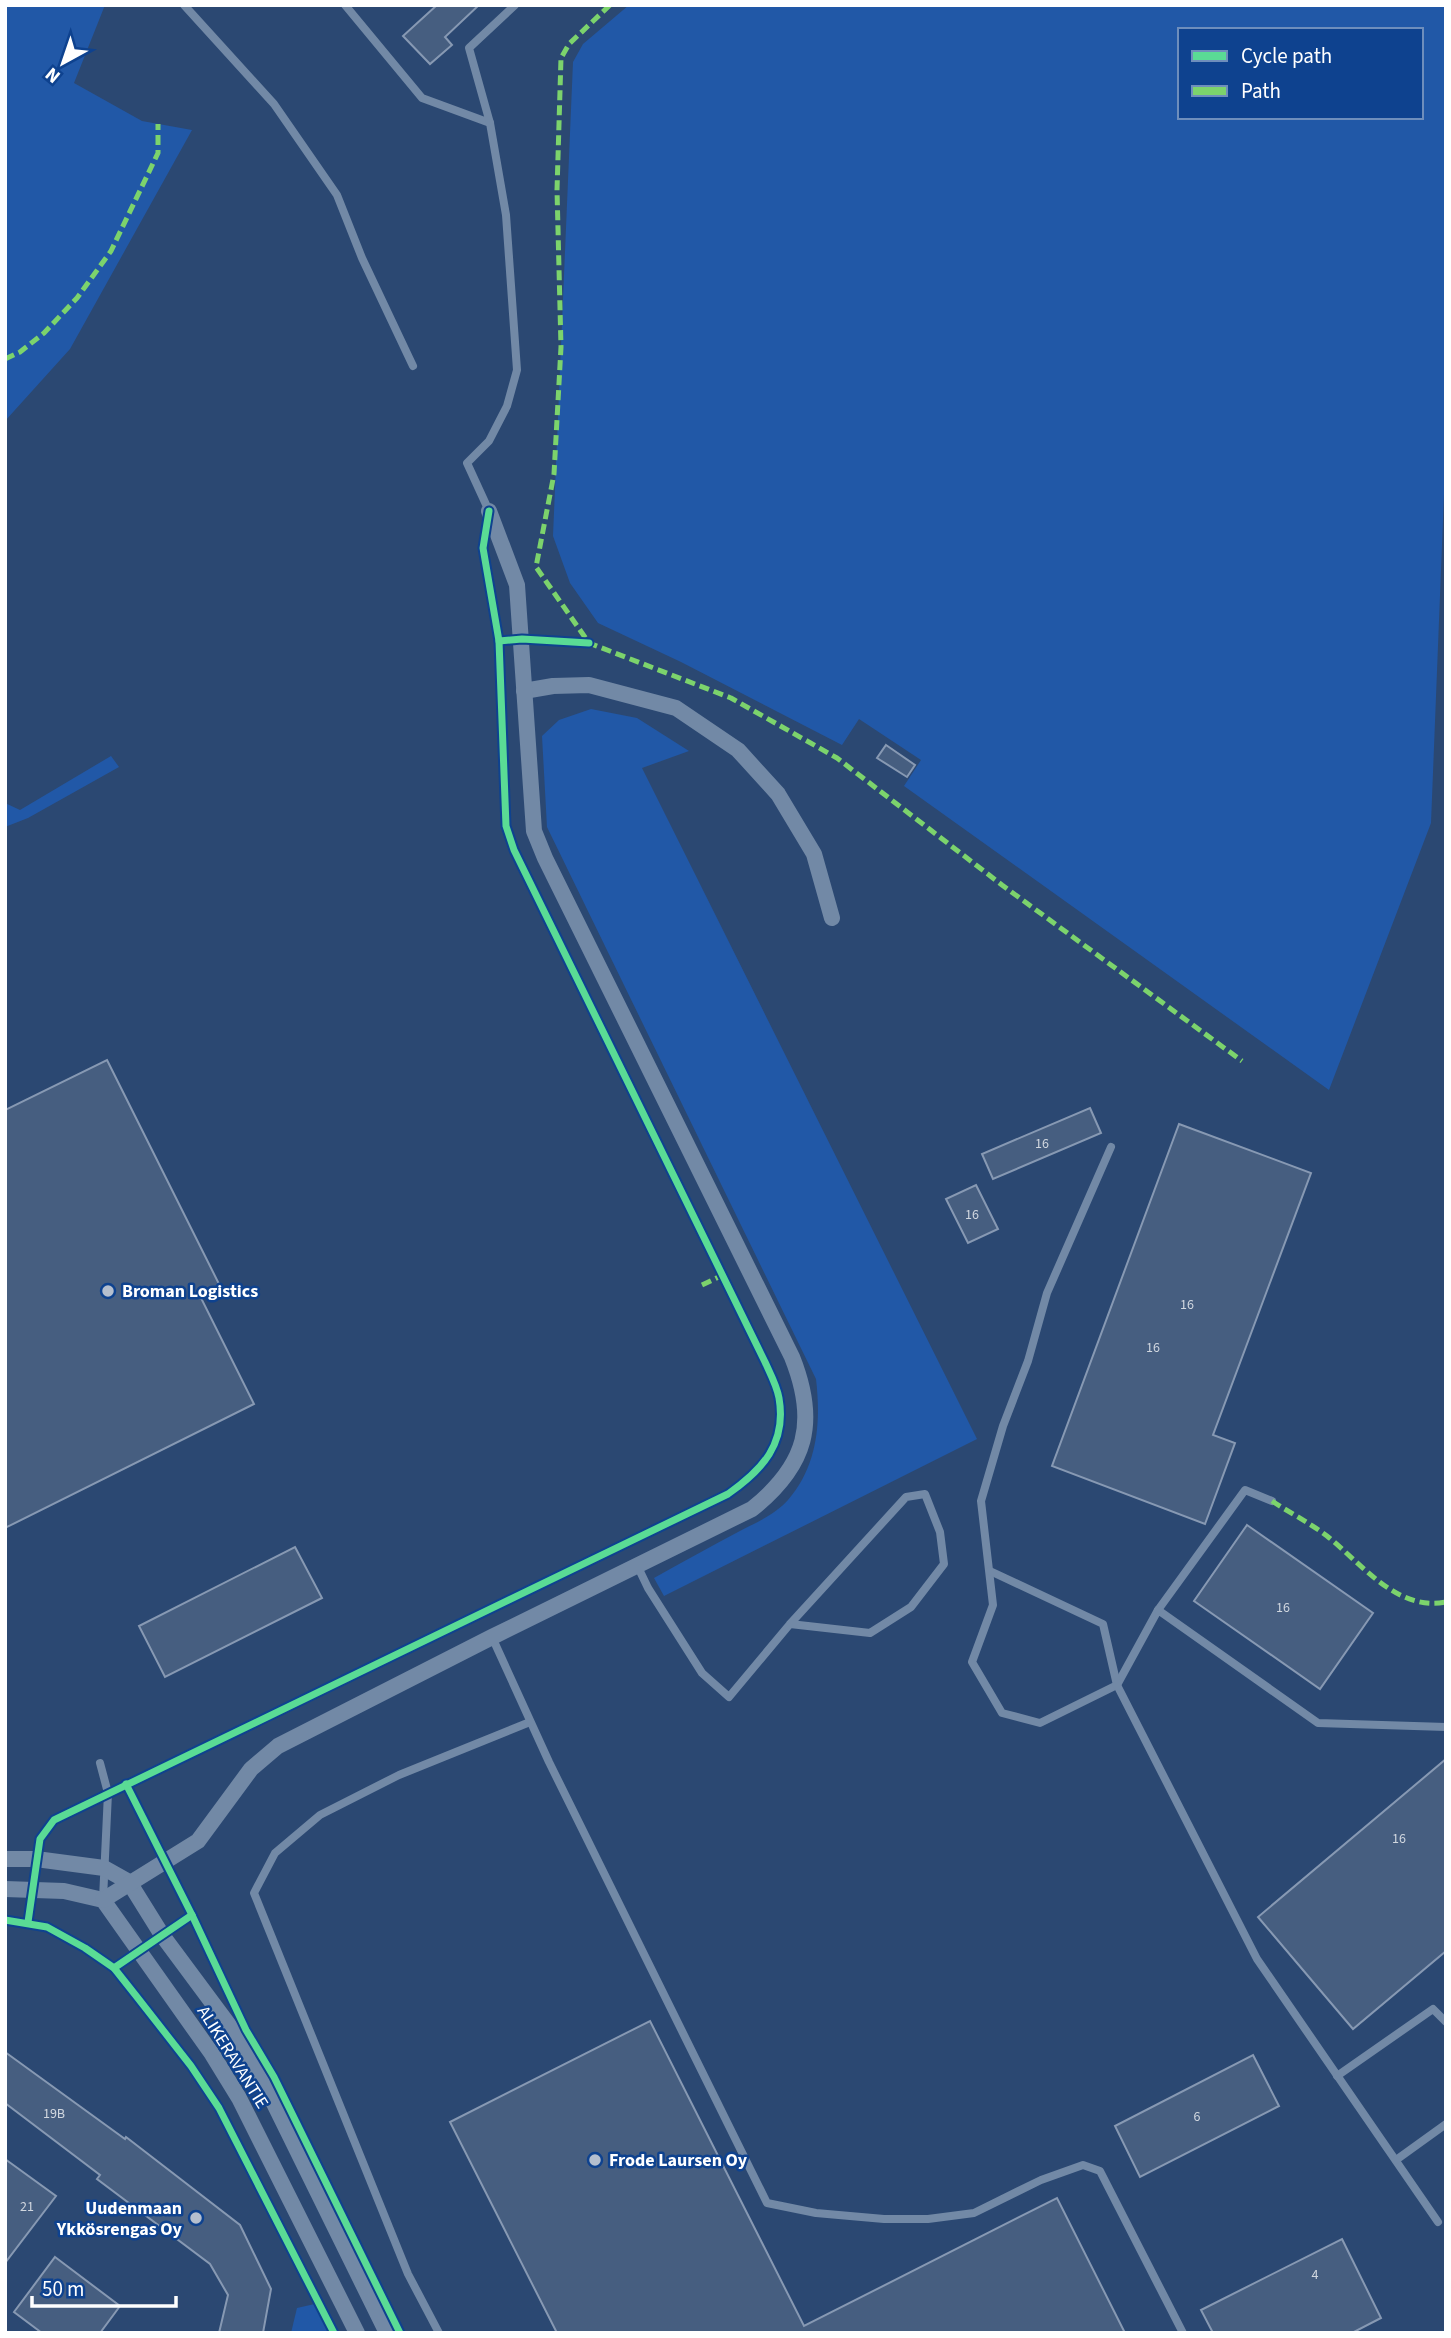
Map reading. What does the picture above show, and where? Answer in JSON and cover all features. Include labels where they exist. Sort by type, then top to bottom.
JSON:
[{"type":"street","points":[[5,1889],[64,1891],[103,1899],[198,1841],[251,1769],[278,1746],[752,1509],[776,1490],[804,1440],[807,1411],[803,1385],[792,1357],[534,831],[517,585],[489,511]]},
{"type":"street","points":[[524,691],[553,686],[589,685],[676,708],[738,750],[778,794],[814,854],[832,918]]},
{"type":"street","name":"ALIKERAVANTIE","points":[[5,1859],[36,1859],[104,1868],[129,1882],[162,1935],[237,2036],[387,2333]]},
{"type":"street","name":"ALIKERAVANTIE","points":[[103,1899],[212,2054],[239,2098],[357,2333]]},
{"type":"lane","points":[[184,5],[274,104],[337,195],[362,258],[413,366]]},
{"type":"lane","points":[[345,5],[422,98],[490,124]]},
{"type":"lane","points":[[489,511],[467,463],[489,441],[507,406],[517,370],[506,215],[490,124],[468,48],[515,5]]},
{"type":"lane","points":[[1111,1147],[1047,1293],[1028,1362],[1003,1426],[981,1501],[993,1605],[972,1662],[1002,1713],[1041,1723],[1118,1685],[1158,1610],[1245,1490],[1272,1501]]},
{"type":"lane","points":[[637,1565],[702,1673],[729,1697],[790,1624],[906,1497],[925,1494],[940,1532],[944,1564],[911,1607],[870,1633],[790,1624]]},
{"type":"lane","points":[[990,1571],[1103,1624],[1118,1685],[1256,1959],[1438,2222]]},
{"type":"lane","points":[[1158,1610],[1318,1723],[1446,1727]]},
{"type":"lane","points":[[492,1637],[530,1722],[767,2203],[816,2213],[884,2219],[928,2219],[974,2213],[1041,2180],[1083,2165],[1100,2171],[1183,2333]]},
{"type":"lane","points":[[439,2333],[408,2274],[254,1892],[275,1853],[320,1815],[399,1775],[530,1722]]},
{"type":"lane","points":[[100,1763],[108,1793],[103,1899]]},
{"type":"lane","points":[[1338,2076],[1433,2009],[1446,2022]]},
{"type":"lane","points":[[1396,2160],[1446,2124]]},
{"type":"shaded area","points":[[5,5],[105,5],[74,83],[142,121],[192,130],[70,349],[5,421]]},
{"type":"shaded area","points":[[629,5],[1446,5],[1446,444],[1431,823],[1329,1090],[904,786],[921,760],[859,719],[842,745],[681,662],[598,623],[570,583],[553,536],[573,62],[583,44]]},
{"type":"shaded area","points":[[591,709],[637,718],[689,751],[642,768],[977,1439],[664,1596],[654,1578],[778,1510],[798,1487],[806,1472],[815,1442],[818,1411],[816,1379],[547,827],[542,736],[559,720]]},
{"type":"shaded area","points":[[111,756],[119,767],[28,818],[5,827],[5,803],[20,810]]},
{"type":"shaded area","points":[[319,2303],[331,2333],[291,2333],[297,2308]]},
{"type":"building","points":[[437,5],[479,5],[445,37],[452,45],[430,64],[403,36]]},
{"type":"building","points":[[886,745],[915,765],[907,777],[877,758]]},
{"type":"building","name":"Broman Logistics","points":[[107,1060],[220,1286],[200,1296],[254,1404],[5,1528],[5,1110]]},
{"type":"building","points":[[1090,1108],[1101,1133],[993,1179],[982,1154]]},
{"type":"building","points":[[1179,1124],[1311,1173],[1213,1435],[1235,1443],[1205,1524],[1052,1466]]},
{"type":"building","points":[[976,1185],[998,1229],[968,1243],[946,1199]]},
{"type":"building","points":[[1247,1525],[1373,1613],[1320,1689],[1194,1601]]},
{"type":"building","points":[[295,1547],[322,1598],[165,1677],[139,1626]]},
{"type":"building","points":[[1446,1759],[1446,1951],[1353,2029],[1258,1917]]},
{"type":"building","name":"Frode Laursen Oy","points":[[650,2021],[804,2326],[1057,2198],[1125,2333],[557,2333],[450,2122]]},
{"type":"building","points":[[5,2052],[125,2139],[126,2137],[240,2225],[271,2289],[263,2333],[219,2333],[228,2295],[210,2264],[97,2179],[100,2175],[5,2103]]},
{"type":"building","points":[[1253,2055],[1279,2106],[1140,2177],[1115,2126]]},
{"type":"building","points":[[5,2159],[56,2196],[5,2263]]},
{"type":"building","points":[[1342,2239],[1381,2318],[1352,2333],[1213,2333],[1201,2310]]},
{"type":"building","points":[[55,2257],[120,2306],[100,2333],[42,2333],[14,2312]]},
{"type":"marked path","points":[[610,5],[569,44],[561,58],[557,190],[561,347],[554,474],[536,567],[589,643],[731,698],[837,758],[1002,885],[1242,1061]]},
{"type":"marked path","points":[[5,359],[20,352],[44,333],[77,298],[111,251],[158,153],[158,124]]},
{"type":"marked path","points":[[702,1285],[723,1275]]},
{"type":"marked path","points":[[1272,1501],[1327,1536],[1396,1593],[1428,1603],[1446,1602]]},
{"type":"cycle path","points":[[28,1922],[40,1839],[54,1820],[728,1494],[761,1465],[775,1442],[780,1414],[777,1389],[514,850],[506,826],[499,641],[483,548],[489,511]]},
{"type":"cycle path","points":[[499,641],[522,639],[589,643]]},
{"type":"cycle path","points":[[126,1784],[246,2030],[274,2077],[400,2333]]},
{"type":"cycle path","points":[[114,1968],[192,1915]]},
{"type":"cycle path","points":[[5,1920],[47,1927],[114,1968],[191,2066],[219,2108],[334,2333]]},
{"type":"place","name":"Broman Logistics","points":[[108,1291]]},
{"type":"place","name":"Frode Laursen Oy","points":[[595,2160]]},
{"type":"place","name":"Uudenmaan Ykkösrengas Oy","points":[[196,2218]]}]
